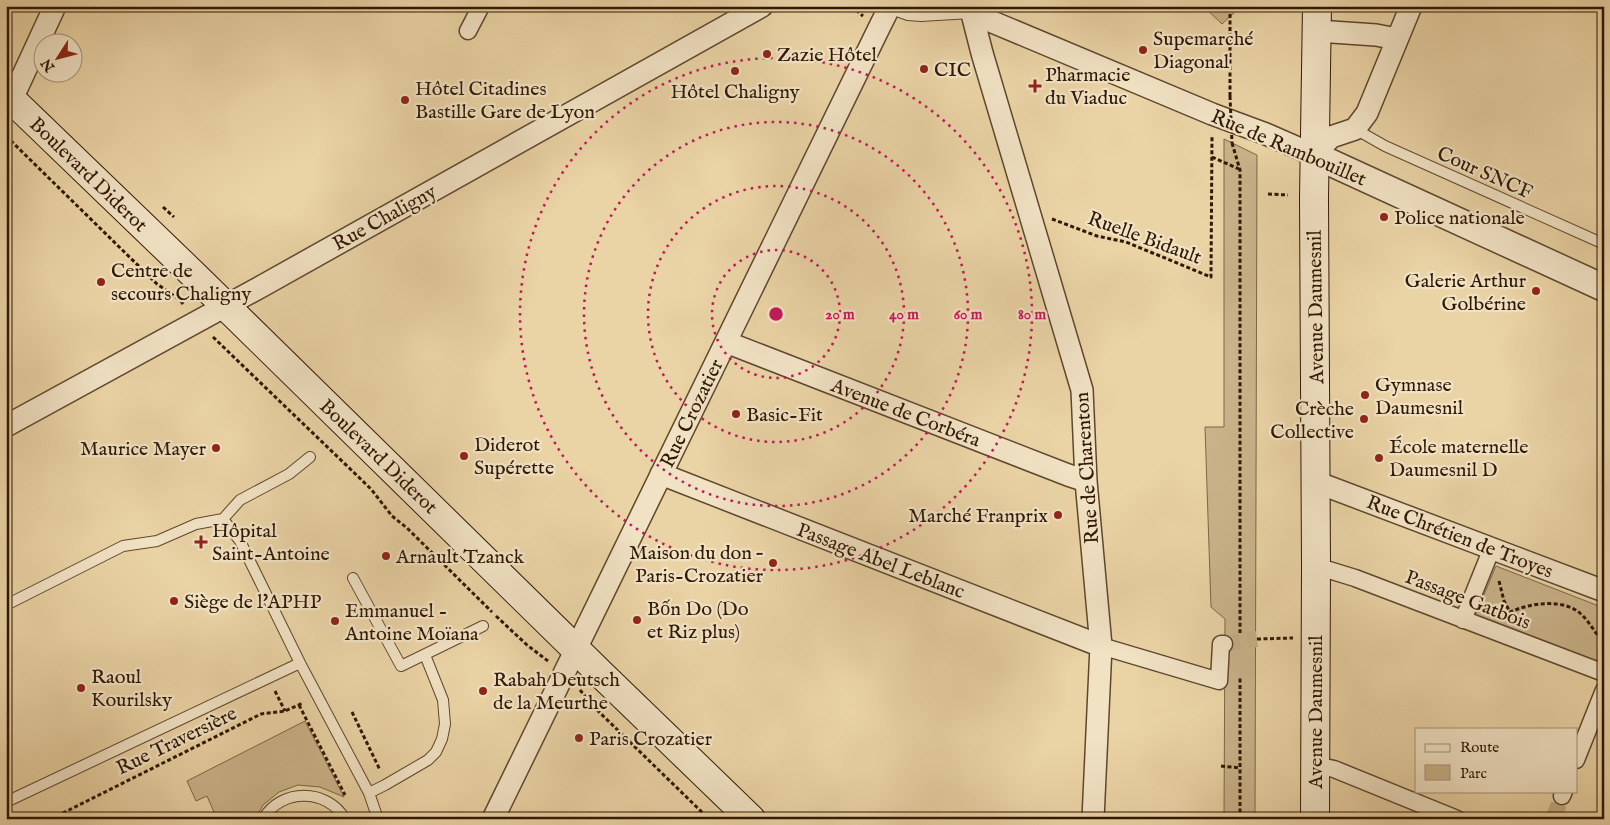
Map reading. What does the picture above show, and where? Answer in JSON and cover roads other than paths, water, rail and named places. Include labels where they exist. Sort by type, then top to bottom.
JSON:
[{"type":"main road","name":"Avenue Daumesnil","points":[[1314,819],[1316,482],[1314,155],[1317,19]]},
{"type":"main road","name":"Boulevard Diderot","points":[[9,97],[752,819]]},
{"type":"street","points":[[9,97],[55,6]]},
{"type":"street","points":[[468,31],[481,6]]},
{"type":"street","name":"Rue Chaligny","points":[[6,426],[762,6]]},
{"type":"street","points":[[1314,155],[1331,137],[1355,129],[1367,113],[1411,6]]},
{"type":"street","name":"Rue Crozatier","points":[[492,819],[662,474],[888,7]]},
{"type":"street","name":"Rue de Rambouillet","points":[[971,10],[1212,114],[1266,134],[1314,155],[1604,288]]},
{"type":"street","name":"Rue de Charenton","points":[[971,10],[1082,390],[1086,481],[1101,646],[1093,819]]},
{"type":"street","points":[[1317,19],[1397,39]]},
{"type":"street","name":"Avenue de Corbéra","points":[[726,342],[1086,481]]},
{"type":"street","name":"Passage Abel Leblanc","points":[[662,474],[1101,646]]},
{"type":"street","name":"Rue Chrétien de Troyes","points":[[1316,482],[1489,557],[1604,591]]},
{"type":"street","points":[[1463,620],[1489,557]]},
{"type":"street","name":"Passage Gatbois","points":[[1316,566],[1330,569],[1604,674]]},
{"type":"street","points":[[1101,646],[1219,681],[1221,644],[1232,641]]},
{"type":"street","points":[[1578,755],[1604,690]]},
{"type":"street","points":[[1315,765],[1334,769],[1457,819]]},
{"type":"lane","points":[[888,7],[921,16],[971,10]]},
{"type":"lane","name":"Cour SNCF","points":[[1355,129],[1385,146],[1604,244]]},
{"type":"lane","points":[[6,605],[123,546],[157,541],[196,524],[223,519],[240,500],[289,474],[310,457]]},
{"type":"lane","points":[[223,519],[240,541],[300,663],[369,793],[378,819]]},
{"type":"lane","points":[[353,578],[401,666],[483,626]]},
{"type":"lane","points":[[369,793],[428,760],[436,752],[442,738],[445,709],[425,654]]},
{"type":"lane","points":[[6,802],[300,663]]},
{"type":"lane","points":[[263,819],[273,807],[283,800],[293,796],[305,795],[324,800],[335,807],[345,819]]},
{"type":"tunnel","points":[[1224,644],[1257,639]]},
{"type":"tunnel","points":[[1553,819],[1562,796]]},
{"type":"place","name":"Supemarché Diagonal","points":[[1143,50]]},
{"type":"place","name":"Zazie Hôtel","points":[[767,54]]},
{"type":"place","name":"CIC","points":[[924,69]]},
{"type":"place","name":"Hôtel Chaligny","points":[[735,71]]},
{"type":"place","name":"Pharmacie du Viaduc","points":[[1035,86]]},
{"type":"place","name":"Hôtel Citadines Bastille Gare de Lyon","points":[[405,100]]},
{"type":"place","name":"Police nationale","points":[[1384,217]]},
{"type":"place","name":"Centre de secours Chaligny","points":[[101,282]]},
{"type":"place","name":"Galerie Arthur Golbérine","points":[[1536,291]]},
{"type":"place","name":"Gymnase Daumesnil","points":[[1365,395]]},
{"type":"place","name":"Basic-Fit","points":[[736,414]]},
{"type":"place","name":"Crèche Collective","points":[[1364,419]]},
{"type":"place","name":"Maurice Mayer","points":[[216,448]]},
{"type":"place","name":"Diderot Supérette","points":[[464,456]]},
{"type":"place","name":"École maternelle Daumesnil D","points":[[1379,458]]},
{"type":"place","name":"Marché Franprix","points":[[1058,515]]},
{"type":"place","name":"Hôpital Saint-Antoine","points":[[201,542]]},
{"type":"place","name":"Arnault Tzanck","points":[[386,556]]},
{"type":"place","name":"Maison du don – Paris-Crozatier","points":[[773,563]]},
{"type":"place","name":"Siège de l'APHP","points":[[174,601]]},
{"type":"place","name":"Bốn Do (Do et Riz plus)","points":[[637,620]]},
{"type":"place","name":"Emmanuel - Antoine Moïana","points":[[335,621]]},
{"type":"place","name":"Raoul Kourilsky","points":[[81,688]]},
{"type":"place","name":"Rabah Deutsch de la Meurthe","points":[[483,691]]},
{"type":"place","name":"Paris Crozatier","points":[[579,738]]}]
